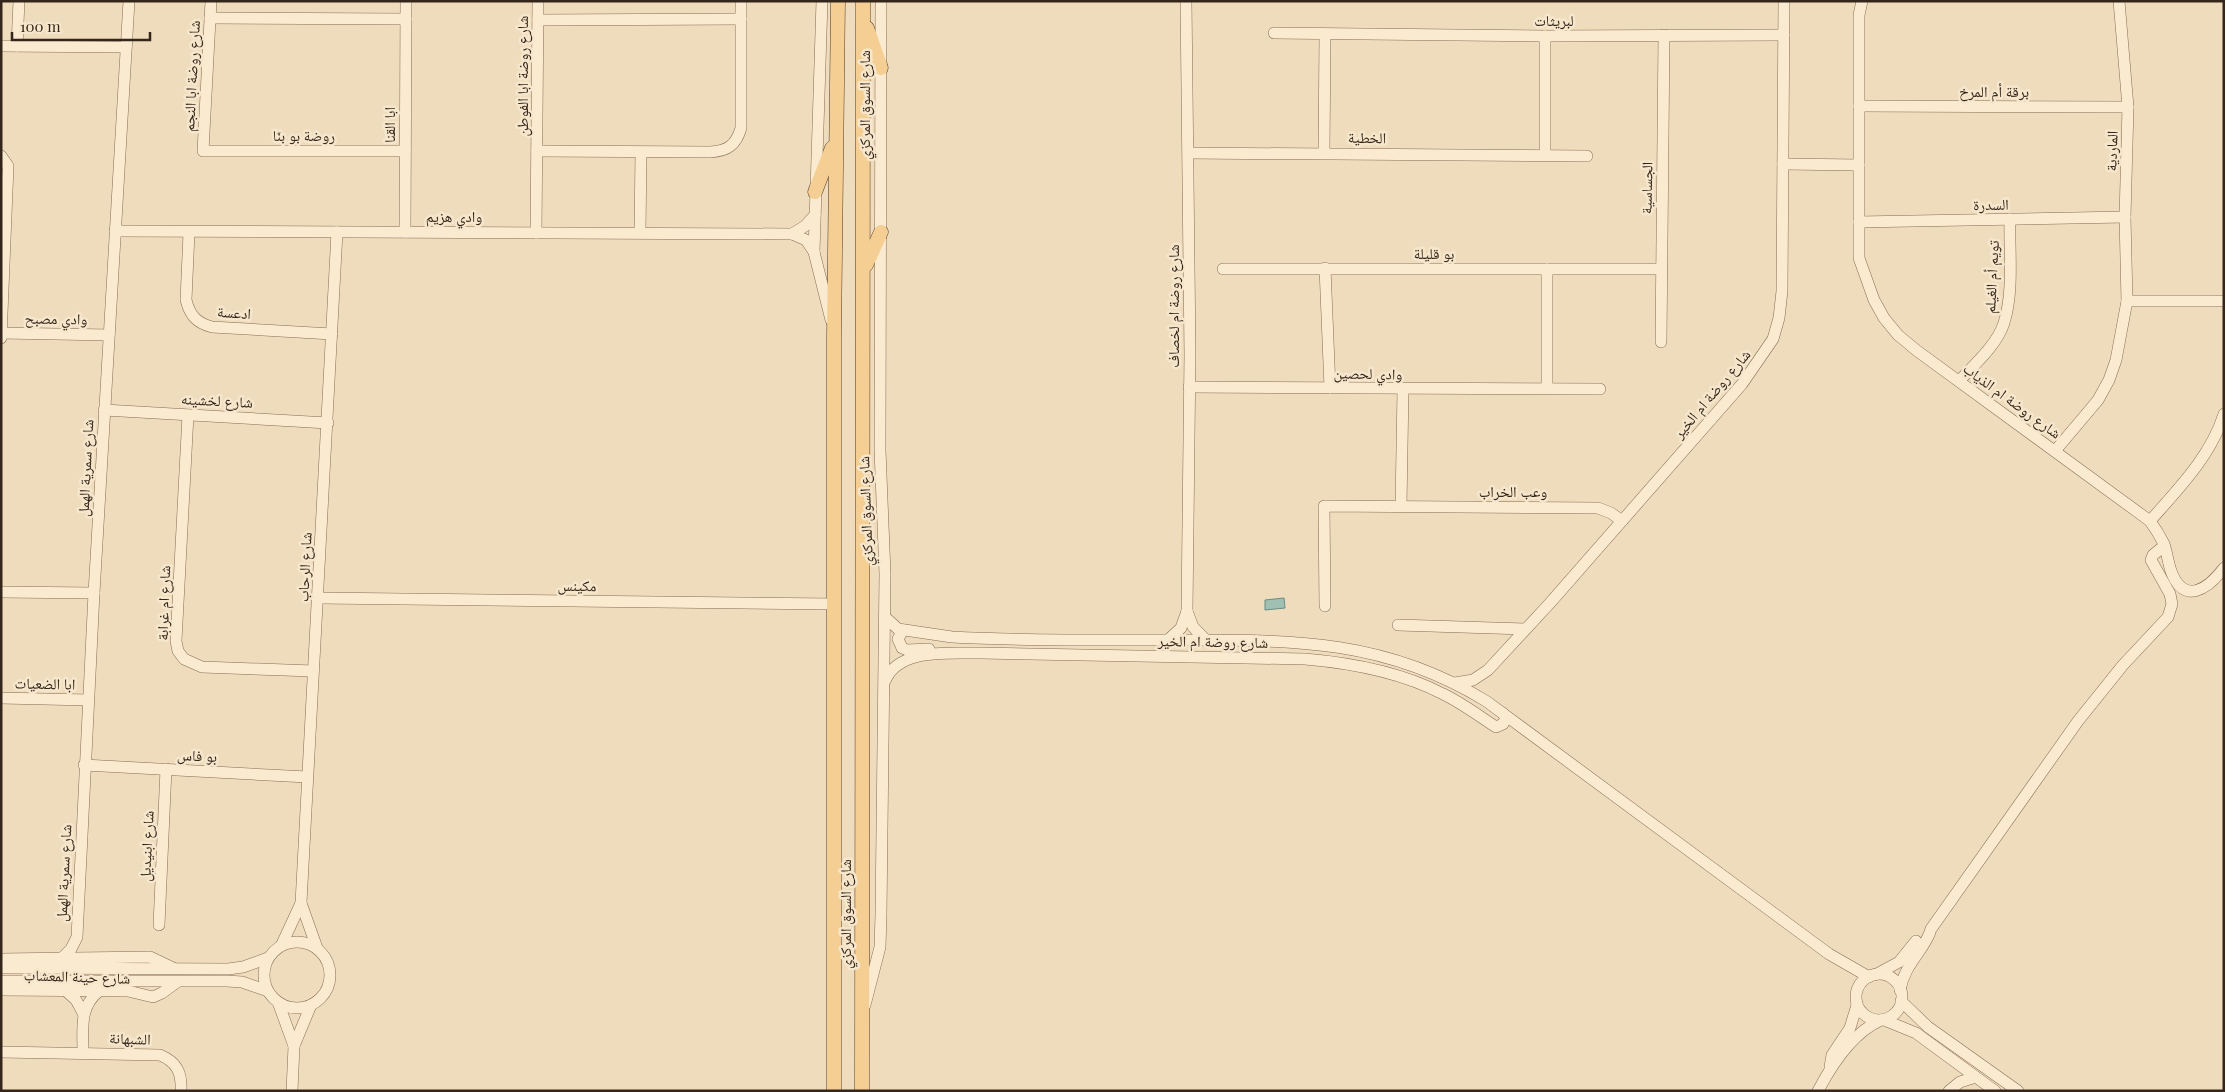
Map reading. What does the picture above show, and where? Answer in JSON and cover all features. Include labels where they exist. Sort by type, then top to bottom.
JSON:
[{"type":"main road","name":"شارع السوق المركزي","points":[[834,1091],[834,337],[838,1]]},
{"type":"main road","name":"شارع السوق المركزي","points":[[862,1091],[863,1]]},
{"type":"main road","points":[[864,18],[881,68]]},
{"type":"main road","points":[[815,192],[835,140]]},
{"type":"main road","points":[[863,270],[881,232]]},
{"type":"street","points":[[17,46],[19,1]]},
{"type":"street","name":"شارع سمرية الهمل","points":[[61,959],[71,950],[77,938],[84,765],[129,1]]},
{"type":"street","name":"شارع روضة ابا النجم","points":[[203,151],[210,1]]},
{"type":"street","name":"ابا القنا","points":[[405,232],[406,1]]},
{"type":"street","name":"شارع روضة ابا الفوطن","points":[[536,233],[538,1]]},
{"type":"street","name":"شارع روضة ابا الفوطن","points":[[537,151],[641,153],[722,151],[732,146],[738,139],[741,128],[741,1]]},
{"type":"street","name":"شارع السوق المركزي","points":[[822,1],[814,252],[834,337]]},
{"type":"street","name":"شارع السوق المركزي","points":[[862,1017],[880,947],[884,683],[880,450],[881,1]]},
{"type":"street","name":"شارع روضة ام لخصاف","points":[[1168,640],[1181,628],[1187,611],[1189,153],[1186,1]]},
{"type":"street","name":"شارع روضة ام الخير","points":[[1456,683],[1473,680],[1488,670],[1742,384],[1773,340],[1779,318],[1782,291],[1784,1]]},
{"type":"street","name":"شارع روضة ام الذياب","points":[[1862,1],[1859,15],[1858,258],[1874,300],[1884,318],[1898,335],[1916,350],[2150,521]]},
{"type":"street","name":"الماردية","points":[[2055,451],[2098,400],[2109,380],[2116,360],[2127,301],[2125,217],[2128,107],[2119,1]]},
{"type":"street","points":[[210,18],[406,18]]},
{"type":"street","points":[[538,20],[741,19]]},
{"type":"street","name":"لبريثات","points":[[1274,33],[1545,36],[1784,35]]},
{"type":"street","points":[[1324,152],[1325,34]]},
{"type":"street","name":"الجساسية","points":[[1661,342],[1664,35]]},
{"type":"street","points":[[1545,36],[1545,155]]},
{"type":"street","points":[[1,46],[126,47]]},
{"type":"street","name":"برقة أم المرخ","points":[[1859,106],[2128,107]]},
{"type":"street","name":"روضة بو بنّا","points":[[203,151],[405,151]]},
{"type":"street","name":"الخطية","points":[[1189,153],[1324,152],[1588,156]]},
{"type":"street","points":[[640,232],[641,153]]},
{"type":"street","name":"وادي مصبح","points":[[1,156],[8,166],[1,338]]},
{"type":"street","points":[[1784,164],[1859,164]]},
{"type":"street","points":[[792,234],[805,226],[816,215]]},
{"type":"street","name":"السدرة","points":[[1858,222],[2125,217]]},
{"type":"street","name":"تويم أم الغيلم","points":[[1959,381],[1993,342],[2004,324],[2009,288],[2010,219]]},
{"type":"street","name":"وادي هزيم","points":[[115,231],[189,233],[640,232],[792,234]]},
{"type":"street","name":"شارع الرحاب","points":[[282,944],[301,903],[313,671],[319,598],[337,232]]},
{"type":"street","name":"ادعسة","points":[[189,233],[186,300],[189,311],[195,320],[212,328],[332,334]]},
{"type":"street","points":[[792,234],[806,240],[814,252]]},
{"type":"street","points":[[1325,268],[1330,388]]},
{"type":"street","name":"بو قليلة","points":[[1223,269],[1661,269]]},
{"type":"street","points":[[1547,269],[1547,388]]},
{"type":"street","points":[[2127,301],[2224,301]]},
{"type":"street","name":"وادي مصبح","points":[[2,332],[109,335]]},
{"type":"street","name":"وادي لحصين","points":[[1189,388],[1403,390],[1547,388],[1600,390]]},
{"type":"street","points":[[1401,506],[1403,390]]},
{"type":"street","name":"شارع لخشينه","points":[[104,410],[328,423]]},
{"type":"street","points":[[2224,414],[2203,456],[2150,521],[2164,546],[2173,576],[2189,590],[2199,591],[2208,586],[2224,568]]},
{"type":"street","name":"شارع ام غرابة","points":[[188,415],[176,641],[178,651],[184,659],[202,667],[313,671]]},
{"type":"street","name":"وعب الخراب","points":[[1325,606],[1324,506],[1598,508],[1611,513],[1622,521]]},
{"type":"street","points":[[1818,1091],[1830,1067],[1858,1035],[1897,1011],[1908,966],[1928,937],[1931,929],[2073,728],[2123,665],[2168,617],[2172,604],[2170,594],[2151,560],[2153,555],[2164,546]]},
{"type":"street","points":[[1,592],[94,593]]},
{"type":"street","name":"مكينس","points":[[319,598],[835,604]]},
{"type":"street","name":"شارع روضة ام لخصاف","points":[[1187,611],[1193,627],[1206,640]]},
{"type":"street","name":"شارع روضة ام الخير","points":[[884,617],[893,626],[903,630],[967,638],[1309,643],[1358,650],[1406,662],[1456,683],[1486,701],[1503,713],[1506,718],[1504,724],[1496,726],[1444,694],[1372,669],[1325,661],[1286,658],[962,654],[926,656],[907,660],[893,668],[884,683]]},
{"type":"street","points":[[1398,625],[1525,629]]},
{"type":"street","points":[[903,630],[898,639],[904,649],[940,648],[962,654]]},
{"type":"street","points":[[1486,701],[1481,686],[1488,670]]},
{"type":"street","name":"ابا الضعيات","points":[[1,698],[88,700]]},
{"type":"street","points":[[1503,713],[1829,954],[1871,976],[1890,978],[1901,996],[1928,1027],[2018,1091]]},
{"type":"street","name":"بو فاس","points":[[84,765],[307,777]]},
{"type":"street","name":"شارع ابنيديل","points":[[159,925],[166,769]]},
{"type":"street","name":"شارع الرحاب","points":[[301,903],[317,948]]},
{"type":"street","points":[[1830,1067],[1832,1055],[1850,1028],[1857,1005],[1858,989],[1871,976],[1898,962],[1918,938],[1931,929]]},
{"type":"street","name":"شارع سمرية الهمل","points":[[77,938],[83,950],[94,960]]},
{"type":"street","points":[[278,1002],[294,1008],[311,1005],[327,989],[330,978],[329,967],[325,957],[317,948],[300,942],[282,944],[268,958],[264,968],[264,980],[268,991],[278,1002],[294,1046]]},
{"type":"street","name":"شارع حينة المعشاب","points":[[1,959],[94,960],[150,957],[175,969]]},
{"type":"street","name":"شارع حينة المعشاب","points":[[1,968],[228,969],[243,967],[268,958]]},
{"type":"street","name":"شارع حينة المعشاب","points":[[1,981],[242,982],[268,991]]},
{"type":"street","name":"شارع حينة المعشاب","points":[[1,990],[128,991],[153,996],[162,994],[177,982]]},
{"type":"street","points":[[65,990],[76,1000],[83,1013]]},
{"type":"street","points":[[83,1052],[83,1013],[89,1000],[99,991]]},
{"type":"street","points":[[292,1091],[294,1046],[311,1005]]},
{"type":"street","points":[[1857,1005],[1866,1016],[1909,1029],[1995,1091]]},
{"type":"street","name":"الشبهانة","points":[[1,1052],[83,1052],[160,1055],[168,1058],[180,1071],[181,1091]]},
{"type":"street","points":[[1950,1089],[1952,1060]]},
{"type":"street","points":[[1950,1089],[1960,1082],[1976,1077]]},
{"type":"shaded area","points":[[1284,598],[1285,608],[1265,610],[1265,600]]}]
